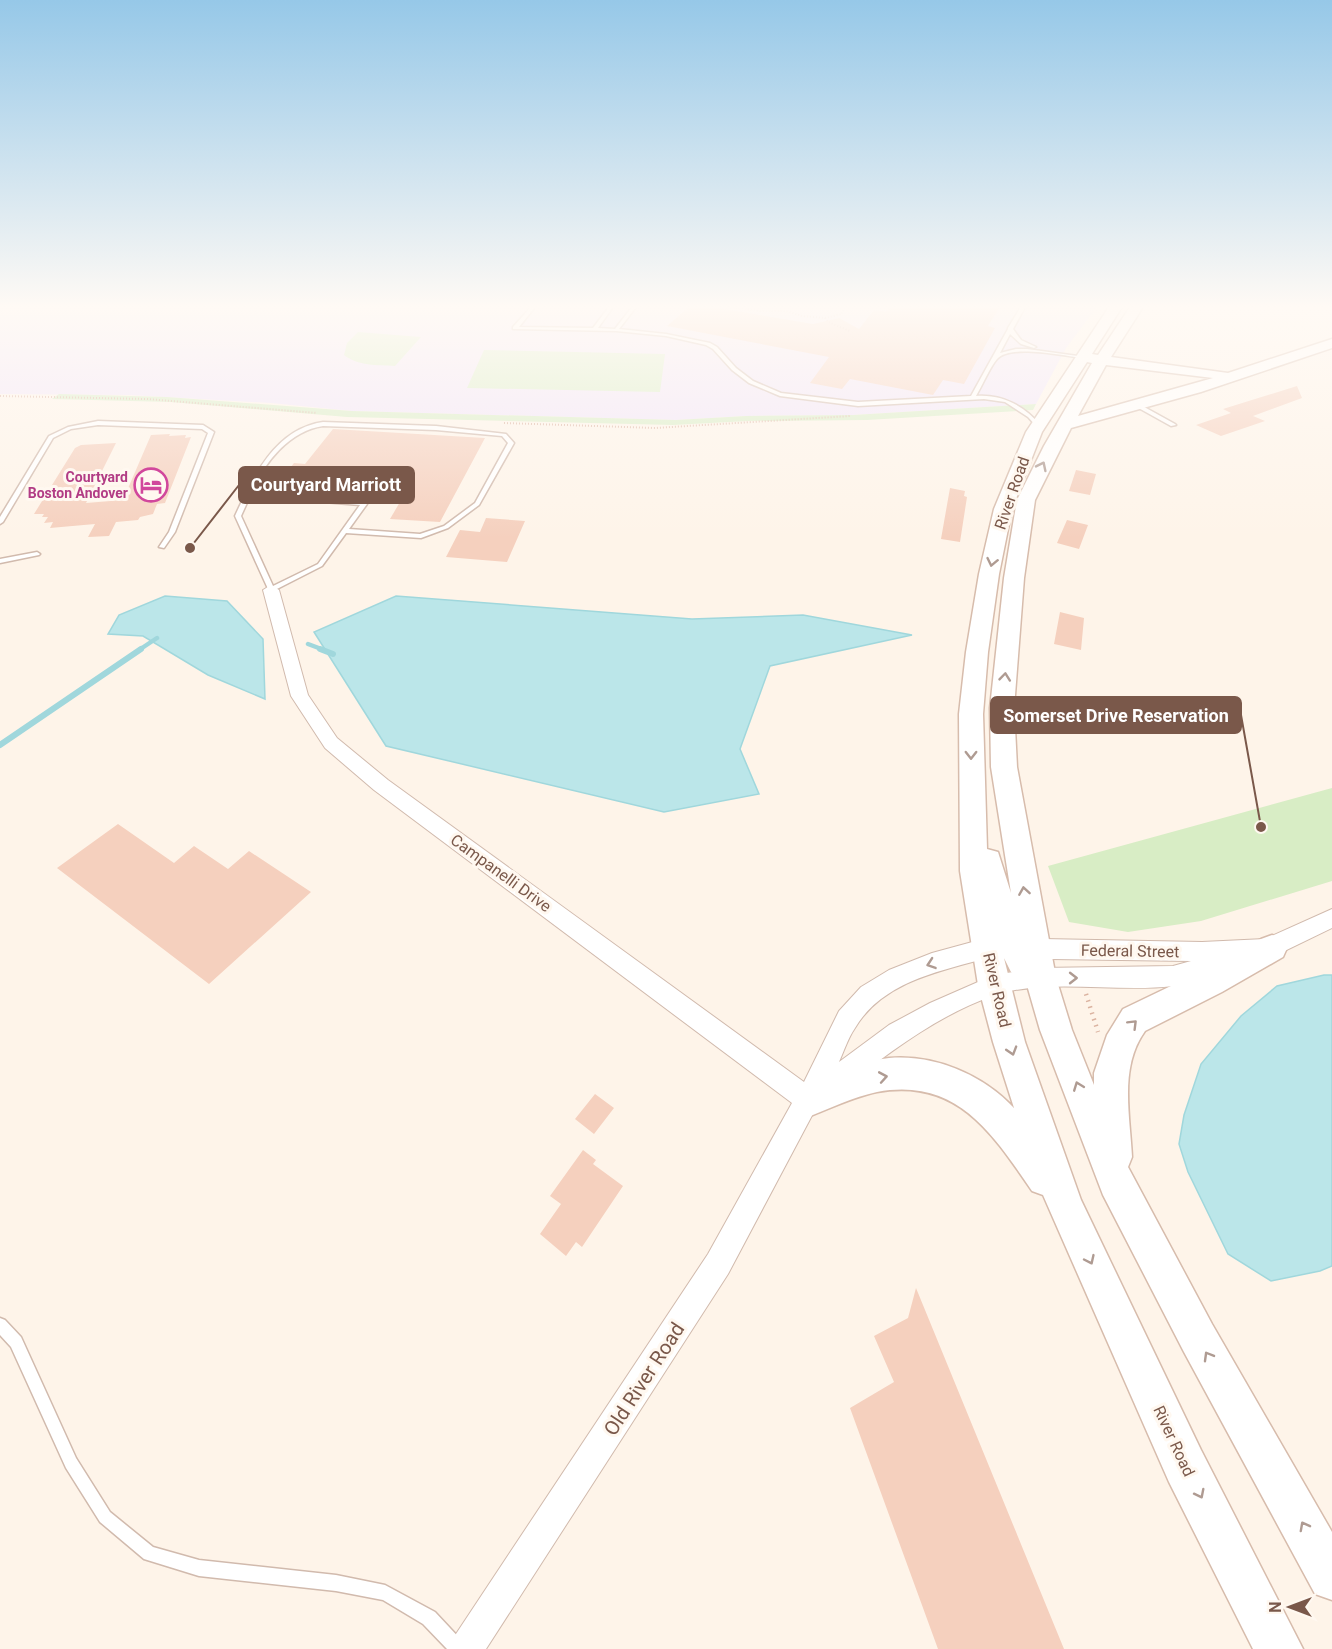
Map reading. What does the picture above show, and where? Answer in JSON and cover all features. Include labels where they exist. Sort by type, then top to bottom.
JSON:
[{"type":"main road","name":"River Road","points":[[1064,384],[1038,426],[1003,509],[989,574],[977,652],[971,714],[970,787],[982,809],[991,879],[1019,956],[1056,1030],[1116,1182],[1198,1338],[1332,1577]]},
{"type":"main road","name":"River Road","points":[[1083,384],[1026,500],[1014,578],[1002,708],[1004,767],[1019,956],[994,985],[1033,1118],[1065,1207],[1185,1466],[1279,1649]]},
{"type":"main road","points":[[1065,425],[1209,384]]},
{"type":"main road","points":[[1116,1182],[1111,1116],[1111,1073],[1123,1035],[1134,1020],[1211,982],[1272,948]]},
{"type":"main road","points":[[808,1100],[863,1080],[899,1074],[936,1079],[975,1095],[1018,1141],[1065,1207]]},
{"type":"street","name":"Campanelli Drive","points":[[272,590],[300,696],[331,742],[381,785],[808,1100]]},
{"type":"street","name":"Federal Street","points":[[1019,956],[1173,976],[1208,969],[1272,948],[1332,918]]},
{"type":"street","name":"Federal Street","points":[[994,985],[1019,956],[1272,948]]},
{"type":"street","name":"Old River Road","points":[[466,1649],[718,1264],[808,1100],[848,1019],[869,994],[897,977],[932,963],[1019,956]]},
{"type":"street","name":"Old River Road","points":[[808,1100],[897,1033],[938,1010],[994,985]]},
{"type":"lane","points":[[756,384],[780,394],[858,404],[958,400],[973,397],[1007,401],[1030,416],[1038,426]]},
{"type":"lane","points":[[973,397],[980,384]]},
{"type":"lane","points":[[1137,405],[1173,425]]},
{"type":"lane","points":[[0,522],[51,437],[70,428],[98,423],[203,427],[211,432],[172,532],[162,547]]},
{"type":"lane","points":[[248,494],[364,504],[320,566],[272,590],[238,516],[255,478],[285,441],[316,426],[385,426],[504,435],[511,443],[477,504],[446,528],[421,536],[345,531]]},
{"type":"lane","points":[[0,561],[37,554]]},
{"type":"lane","points":[[0,1324],[16,1342],[71,1462],[105,1517],[149,1554],[199,1568],[336,1583],[385,1593],[429,1618],[458,1649]]},
{"type":"path","points":[[0,396],[147,399],[323,413]]},
{"type":"path","points":[[495,422],[665,428],[852,416]]},
{"type":"path","points":[[1083,986],[1099,1035]]},
{"type":"shaded area","points":[[0,384],[1047,384],[1036,404],[853,415],[746,416],[676,420],[352,411],[271,403],[129,395],[0,394]]},
{"type":"green space","points":[[469,384],[661,384],[660,392],[467,388]]},
{"type":"green space","points":[[59,394],[167,397],[352,411],[676,420],[746,416],[853,415],[1036,404],[1033,410],[867,420],[748,421],[673,425],[347,417],[171,402],[52,399]]},
{"type":"green space","points":[[1332,788],[1332,881],[1201,921],[1128,932],[1069,922],[1048,866]]},
{"type":"water","points":[[165,596],[227,601],[263,639],[265,699],[208,675],[143,636],[108,634],[119,615]]},
{"type":"water","points":[[396,596],[692,619],[803,615],[912,635],[770,666],[740,749],[759,794],[664,812],[386,746],[314,632]]},
{"type":"water","points":[[1332,975],[1332,1266],[1320,1271],[1271,1281],[1228,1254],[1188,1172],[1179,1144],[1184,1115],[1201,1064],[1241,1016],[1277,986]]},
{"type":"building","points":[[815,384],[846,384],[842,389]]},
{"type":"building","points":[[876,384],[940,384],[933,395]]},
{"type":"building","points":[[1297,386],[1302,398],[1253,416],[1265,421],[1221,436],[1196,425],[1231,413],[1223,409]]},
{"type":"building","points":[[333,429],[485,438],[440,522],[390,519],[407,490],[278,484],[294,463],[305,464]]},
{"type":"building","name":"Courtyard Boston Andover","points":[[170,434],[169,436],[191,437],[165,503],[157,504],[153,514],[140,517],[138,520],[116,522],[109,536],[88,537],[95,524],[50,528],[53,522],[44,523],[48,517],[42,517],[44,514],[34,514],[75,448],[81,445],[116,443],[86,503],[123,500],[151,435]]},
{"type":"building","points":[[1076,470],[1096,474],[1090,495],[1069,491]]},
{"type":"building","points":[[950,488],[965,491],[964,496],[967,497],[960,542],[941,539]]},
{"type":"building","points":[[486,518],[525,521],[507,562],[446,557],[460,530],[480,532]]},
{"type":"building","points":[[1067,520],[1088,525],[1079,549],[1057,543]]},
{"type":"building","points":[[1060,612],[1084,618],[1081,650],[1054,644]]},
{"type":"building","points":[[118,824],[174,863],[194,846],[228,869],[249,851],[311,892],[209,984],[57,868]]},
{"type":"building","points":[[595,1094],[614,1108],[594,1134],[575,1119]]},
{"type":"building","points":[[583,1150],[596,1160],[593,1164],[623,1186],[582,1247],[576,1242],[566,1256],[540,1234],[561,1204],[550,1196]]},
{"type":"building","points":[[916,1288],[1064,1649],[938,1649],[850,1408],[894,1382],[874,1336],[908,1318]]},
{"type":"waterway","points":[[139,650],[157,638]]},
{"type":"waterway","points":[[308,644],[324,650]]},
{"type":"waterway","points":[[0,745],[141,649]]},
{"type":"waterway","points":[[320,649],[333,654]]},
{"type":"place","name":"Courtyard Boston Andover","points":[[151,485]]},
{"type":"place","name":"Courtyard Marriott","points":[[190,548]]},
{"type":"place","name":"Somerset Drive Reservation","points":[[1261,827]]}]
